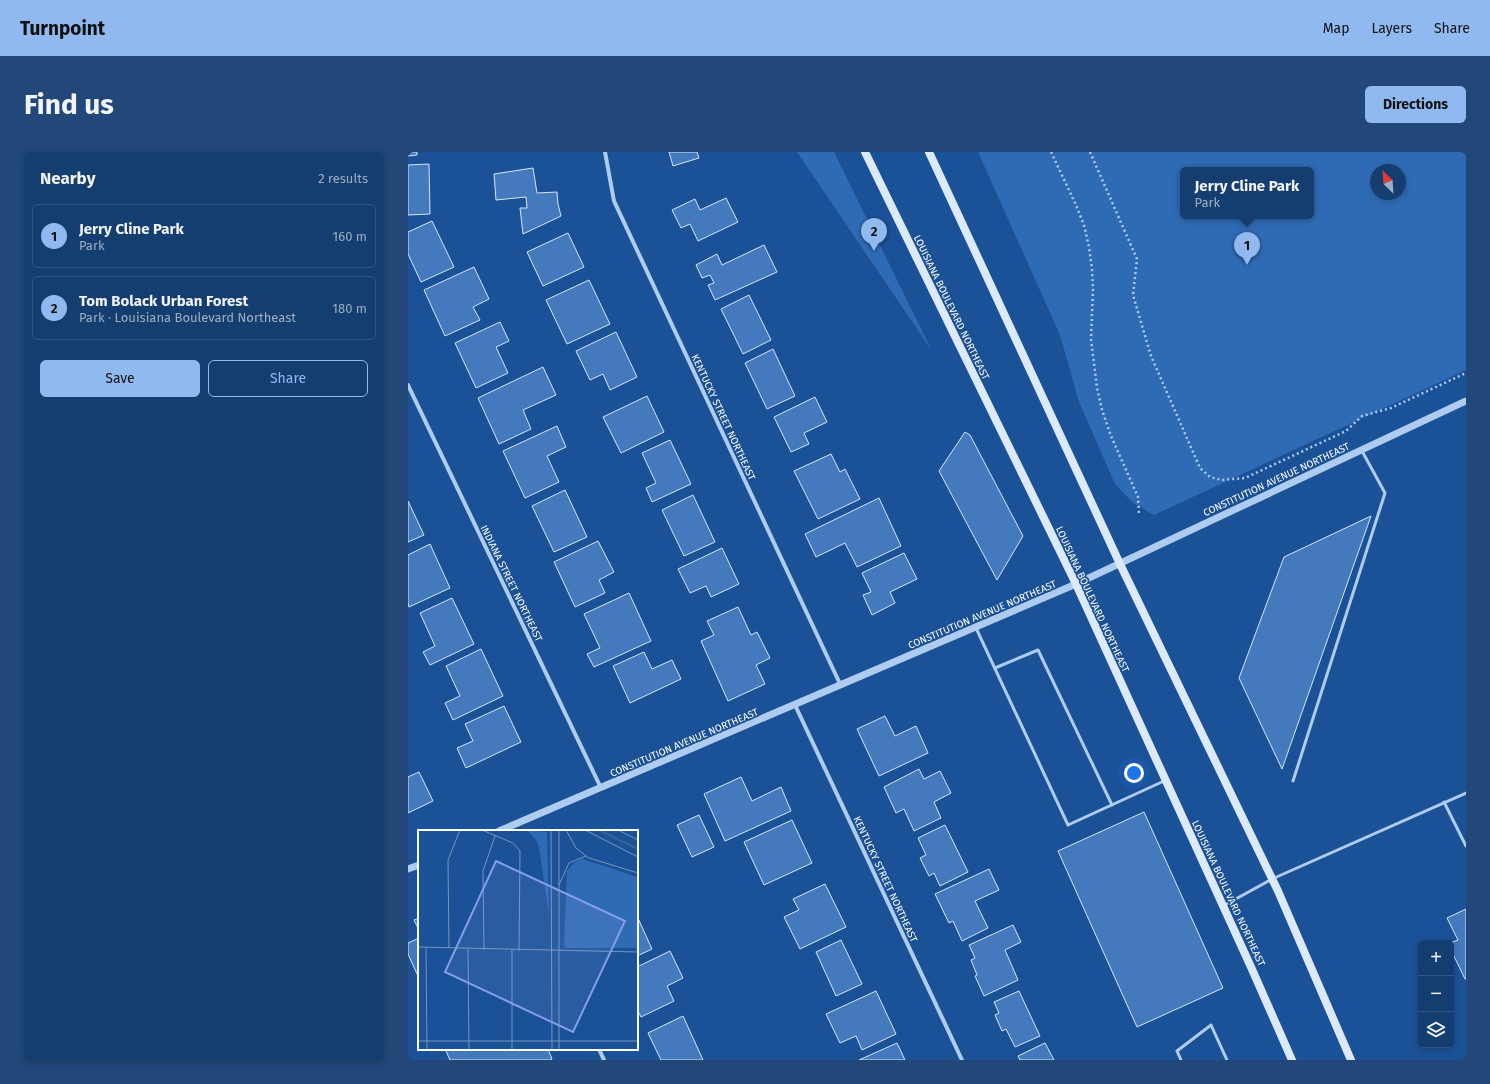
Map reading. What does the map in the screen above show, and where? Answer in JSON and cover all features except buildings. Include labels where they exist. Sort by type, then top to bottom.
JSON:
[{"type":"main road","name":"LOUISIANA BOULEVARD NORTHEAST","points":[[865,152],[1076,584],[1224,906],[1292,1060]]},
{"type":"main road","points":[[929,152],[1120,564],[1272,879],[1306,953],[1351,1060]]},
{"type":"street","name":"KENTUCKY STREET NORTHEAST","points":[[605,152],[614,201],[841,686]]},
{"type":"street","name":"INDIANA STREET NORTHEAST","points":[[408,385],[601,788]]},
{"type":"street","name":"CONSTITUTION AVENUE NORTHEAST","points":[[501,830],[841,686],[1076,584],[1466,401]]},
{"type":"street","name":"KENTUCKY STREET NORTHEAST","points":[[796,705],[962,1060]]},
{"type":"street","points":[[408,869],[418,864]]},
{"type":"street","points":[[599,1050],[604,1060]]},
{"type":"lane","points":[[1293,781],[1385,493],[1362,450]]},
{"type":"lane","points":[[976,628],[1068,825],[1166,780]]},
{"type":"lane","points":[[995,668],[1038,650],[1112,806]]},
{"type":"lane","points":[[1224,906],[1272,879],[1466,793]]},
{"type":"lane","points":[[1444,802],[1466,846]]},
{"type":"lane","points":[[1181,1060],[1177,1051],[1211,1025],[1227,1060]]},
{"type":"path","points":[[1051,152],[1076,204],[1084,225],[1092,269],[1093,288],[1091,339],[1097,388],[1102,410],[1111,436],[1138,497],[1138,515]]},
{"type":"path","points":[[1090,152],[1137,259],[1133,295],[1151,356],[1200,468],[1210,477],[1222,480],[1245,478],[1346,430],[1362,416],[1391,408],[1466,373]]},
{"type":"shaded area","points":[[797,152],[834,152],[932,351]]},
{"type":"shaded area","points":[[978,152],[1466,152],[1466,370],[1154,515],[1133,503],[1115,484],[1079,402],[1060,335]]},
{"type":"place","name":"Tom Bolack Urban Forest","points":[[874,251]]},
{"type":"place","name":"Jerry Cline Park","points":[[1247,265]]}]
